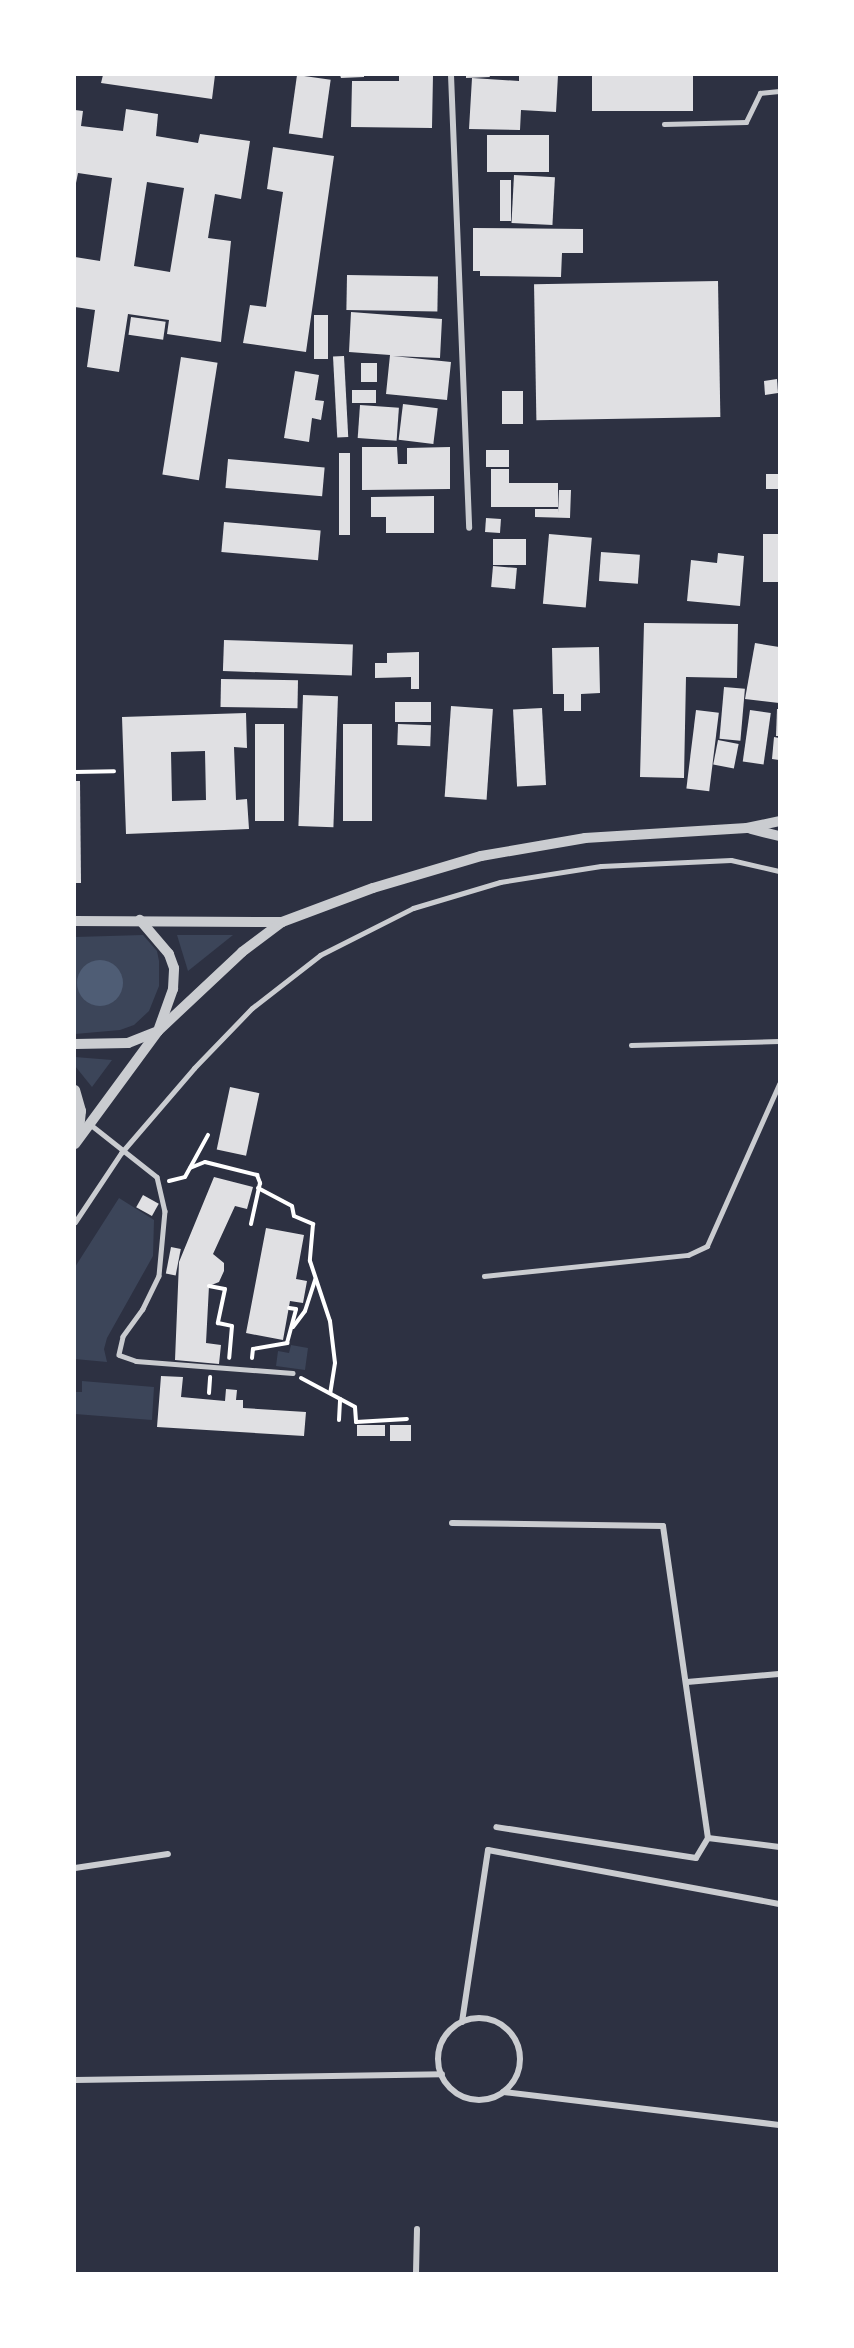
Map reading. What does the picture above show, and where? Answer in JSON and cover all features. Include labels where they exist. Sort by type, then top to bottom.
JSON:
[{"type":"street","points":[[451,75],[469,528]]},
{"type":"street","points":[[77,1142],[158,1031],[242,952],[282,922],[373,888],[481,856],[585,838],[747,828],[779,821]]},
{"type":"street","points":[[747,828],[779,836]]},
{"type":"street","points":[[75,1222],[121,1153],[194,1068],[252,1008],[320,955],[413,908],[501,882],[601,866],[730,860],[779,871]]},
{"type":"street","points":[[140,920],[169,954],[174,968],[173,989],[158,1031]]},
{"type":"street","points":[[75,921],[282,922]]},
{"type":"street","points":[[75,1044],[128,1042],[158,1031]]},
{"type":"street","points":[[75,1090],[81,1111],[77,1142]]},
{"type":"street","points":[[452,1523],[663,1526],[708,1838],[696,1858],[495,1827]]},
{"type":"street","points":[[687,1682],[779,1674]]},
{"type":"street","points":[[708,1838],[779,1847]]},
{"type":"street","points":[[462,2022],[488,1850],[779,1904]]},
{"type":"street","points":[[75,1868],[168,1854]]},
{"type":"street","points":[[503,2092],[519,2070],[517,2043],[498,2023],[485,2019],[462,2022],[448,2033],[441,2045],[442,2074],[456,2093],[467,2099],[480,2101],[503,2092],[779,2125]]},
{"type":"street","points":[[75,2079],[442,2074]]},
{"type":"street","points":[[416,2273],[417,2229]]},
{"type":"lane","points":[[664,124],[746,122],[760,93],[779,91]]},
{"type":"lane","points":[[631,1045],[779,1041]]},
{"type":"lane","points":[[484,1276],[688,1255],[707,1246],[779,1084]]},
{"type":"lane","points":[[90,1124],[121,1153],[157,1177],[165,1211],[159,1276],[143,1309],[123,1337],[119,1355],[136,1361],[293,1373]]},
{"type":"path","points":[[75,772],[114,771]]},
{"type":"path","points":[[157,1177],[180,1180],[190,1168],[208,1135]]},
{"type":"path","points":[[190,1168],[205,1162],[257,1175],[258,1188],[251,1224]]},
{"type":"path","points":[[258,1188],[292,1206],[294,1216],[313,1224],[310,1261],[330,1321],[334,1353],[330,1393]]},
{"type":"path","points":[[293,1328],[305,1311],[316,1278]]},
{"type":"path","points":[[209,1287],[225,1289],[218,1323],[232,1326],[228,1369]]},
{"type":"path","points":[[253,1349],[287,1343],[293,1328],[296,1309],[289,1308]]},
{"type":"path","points":[[293,1373],[355,1407],[356,1422],[407,1419]]},
{"type":"path","points":[[339,1420],[340,1399]]},
{"type":"shaded area","points":[[143,935],[157,951],[159,961],[159,986],[149,1011],[134,1025],[120,1030],[75,1034],[75,937]]},
{"type":"shaded area","points":[[177,935],[233,935],[188,971]]},
{"type":"shaded area","points":[[105,960],[117,966],[122,974],[122,992],[117,1000],[109,1005],[95,1006],[87,1003],[80,996],[77,978],[80,970],[87,963]]},
{"type":"shaded area","points":[[75,1057],[112,1060],[92,1087],[75,1066]]},
{"type":"shaded area","points":[[119,1198],[154,1220],[153,1256],[107,1338],[104,1349],[107,1362],[75,1359],[75,1267]]},
{"type":"shaded area","points":[[291,1345],[308,1348],[305,1370],[276,1366],[278,1351],[289,1353]]},
{"type":"shaded area","points":[[82,1381],[154,1387],[152,1420],[75,1414],[75,1392],[82,1392]]},
{"type":"building","points":[[103,75],[215,75],[212,99],[101,83]]},
{"type":"building","points":[[297,75],[331,80],[322,138],[289,133]]},
{"type":"building","points":[[340,75],[364,75],[364,77],[341,78]]},
{"type":"building","points":[[399,75],[433,75],[432,128],[351,127],[352,81],[399,81]]},
{"type":"building","points":[[466,75],[489,75],[490,77],[466,78]]},
{"type":"building","points":[[519,75],[558,75],[556,112],[521,110],[520,130],[469,129],[472,78],[519,81]]},
{"type":"building","points":[[592,75],[693,75],[693,111],[592,111]]},
{"type":"building","points":[[126,109],[158,114],[156,136],[198,143],[200,134],[250,141],[241,199],[215,194],[208,238],[231,241],[221,342],[167,334],[169,320],[128,314],[119,372],[87,367],[95,310],[75,307],[75,257],[100,261],[112,178],[78,173],[75,188],[75,110],[83,111],[81,126],[123,131]],"holes":[[[147,182],[184,188],[170,272],[134,266]]]},
{"type":"building","points":[[487,135],[549,135],[549,172],[487,172]]},
{"type":"building","points":[[273,147],[334,156],[306,352],[243,343],[250,305],[266,307],[283,192],[267,189]]},
{"type":"building","points":[[514,175],[555,177],[552,225],[511,223]]},
{"type":"building","points":[[500,180],[511,180],[511,221],[500,221]]},
{"type":"building","points":[[473,228],[583,229],[583,253],[562,253],[561,277],[480,276],[480,271],[473,271]]},
{"type":"building","points":[[347,275],[438,277],[437,312],[346,310]]},
{"type":"building","points":[[718,281],[720,417],[536,420],[534,284]]},
{"type":"building","points":[[351,312],[442,319],[440,358],[393,356],[451,362],[447,400],[386,394],[390,355],[349,352]]},
{"type":"building","points":[[314,315],[328,315],[328,359],[314,359]]},
{"type":"building","points":[[131,317],[166,322],[163,340],[128,335]]},
{"type":"building","points":[[344,356],[348,437],[337,437],[333,357]]},
{"type":"building","points":[[181,357],[218,363],[199,480],[162,475]]},
{"type":"building","points":[[361,363],[377,363],[377,382],[361,382]]},
{"type":"building","points":[[295,371],[319,375],[315,400],[324,401],[321,420],[312,418],[309,442],[284,438]]},
{"type":"building","points":[[777,379],[778,393],[765,395],[764,381]]},
{"type":"building","points":[[352,390],[376,390],[376,403],[352,403]]},
{"type":"building","points":[[502,391],[523,391],[523,424],[502,424]]},
{"type":"building","points":[[403,404],[438,408],[433,444],[399,440]]},
{"type":"building","points":[[360,405],[399,408],[397,441],[358,438]]},
{"type":"building","points":[[362,447],[397,447],[398,464],[407,464],[407,448],[450,447],[450,489],[362,490]]},
{"type":"building","points":[[486,450],[509,450],[509,467],[486,467]]},
{"type":"building","points":[[339,453],[350,453],[350,535],[339,535]]},
{"type":"building","points":[[228,459],[325,467],[322,496],[225,488]]},
{"type":"building","points":[[491,469],[509,469],[509,483],[558,483],[558,507],[491,507]]},
{"type":"building","points":[[766,474],[779,474],[779,489],[766,489]]},
{"type":"building","points":[[559,490],[571,490],[570,518],[535,517],[535,509],[558,509],[558,513]]},
{"type":"building","points":[[434,496],[434,533],[386,533],[386,517],[371,517],[371,497]]},
{"type":"building","points":[[486,518],[501,519],[500,533],[485,532]]},
{"type":"building","points":[[224,522],[321,530],[318,560],[221,552]]},
{"type":"building","points":[[549,534],[592,538],[586,607],[543,604]]},
{"type":"building","points":[[763,534],[779,534],[779,582],[763,582]]},
{"type":"building","points":[[493,539],[526,539],[526,565],[493,565]]},
{"type":"building","points":[[601,552],[640,555],[638,584],[599,581]]},
{"type":"building","points":[[718,553],[744,556],[740,606],[687,601],[691,560],[717,563]]},
{"type":"building","points":[[493,566],[517,568],[515,589],[491,587]]},
{"type":"building","points":[[644,623],[738,624],[737,678],[686,677],[684,778],[640,777]]},
{"type":"building","points":[[224,640],[353,645],[352,675],[223,671]]},
{"type":"building","points":[[755,643],[779,647],[779,703],[745,699]]},
{"type":"building","points":[[599,647],[600,693],[581,694],[581,711],[564,711],[564,694],[553,694],[552,648]]},
{"type":"building","points":[[419,652],[419,689],[411,689],[411,677],[375,678],[375,663],[387,663],[387,653]]},
{"type":"building","points":[[221,679],[298,680],[297,708],[221,707]]},
{"type":"building","points":[[724,687],[745,689],[740,741],[719,739]]},
{"type":"building","points":[[303,695],[338,696],[333,827],[298,826]]},
{"type":"building","points":[[395,702],[431,702],[431,722],[395,722]]},
{"type":"building","points":[[451,706],[493,709],[487,800],[445,797]]},
{"type":"building","points":[[542,708],[546,785],[517,786],[513,710]]},
{"type":"building","points":[[777,709],[779,709],[779,736],[776,736]]},
{"type":"building","points":[[696,710],[719,713],[709,791],[686,788]]},
{"type":"building","points":[[750,710],[771,713],[764,764],[743,761]]},
{"type":"building","points":[[246,713],[247,748],[234,747],[236,800],[247,799],[249,829],[126,834],[122,717]],"holes":[[[205,751],[206,800],[172,801],[171,752]]]},
{"type":"building","points":[[255,724],[284,724],[284,821],[255,821]]},
{"type":"building","points":[[343,724],[372,724],[372,821],[343,821]]},
{"type":"building","points":[[398,724],[431,725],[430,746],[397,745]]},
{"type":"building","points":[[774,737],[779,738],[779,760],[772,759]]},
{"type":"building","points":[[718,740],[739,744],[734,769],[713,765]]},
{"type":"building","points":[[75,781],[80,781],[81,883],[75,883]]},
{"type":"building","points":[[230,1087],[259,1093],[246,1156],[217,1150]]},
{"type":"building","points":[[214,1177],[253,1187],[247,1209],[235,1206],[213,1254],[224,1263],[224,1271],[219,1282],[209,1286],[206,1343],[221,1345],[219,1364],[175,1360],[179,1262]]},
{"type":"building","points":[[143,1195],[159,1204],[152,1216],[136,1207]]},
{"type":"building","points":[[266,1228],[304,1235],[296,1279],[307,1281],[303,1303],[290,1301],[283,1340],[246,1333]]},
{"type":"building","points":[[171,1247],[181,1249],[176,1275],[166,1274]]},
{"type":"building","points":[[161,1376],[183,1377],[181,1397],[225,1401],[226,1389],[237,1390],[236,1400],[243,1400],[243,1408],[306,1412],[304,1436],[157,1427]]},
{"type":"building","points":[[357,1425],[385,1425],[385,1436],[357,1436]]},
{"type":"building","points":[[390,1425],[411,1425],[411,1441],[390,1441]]}]
